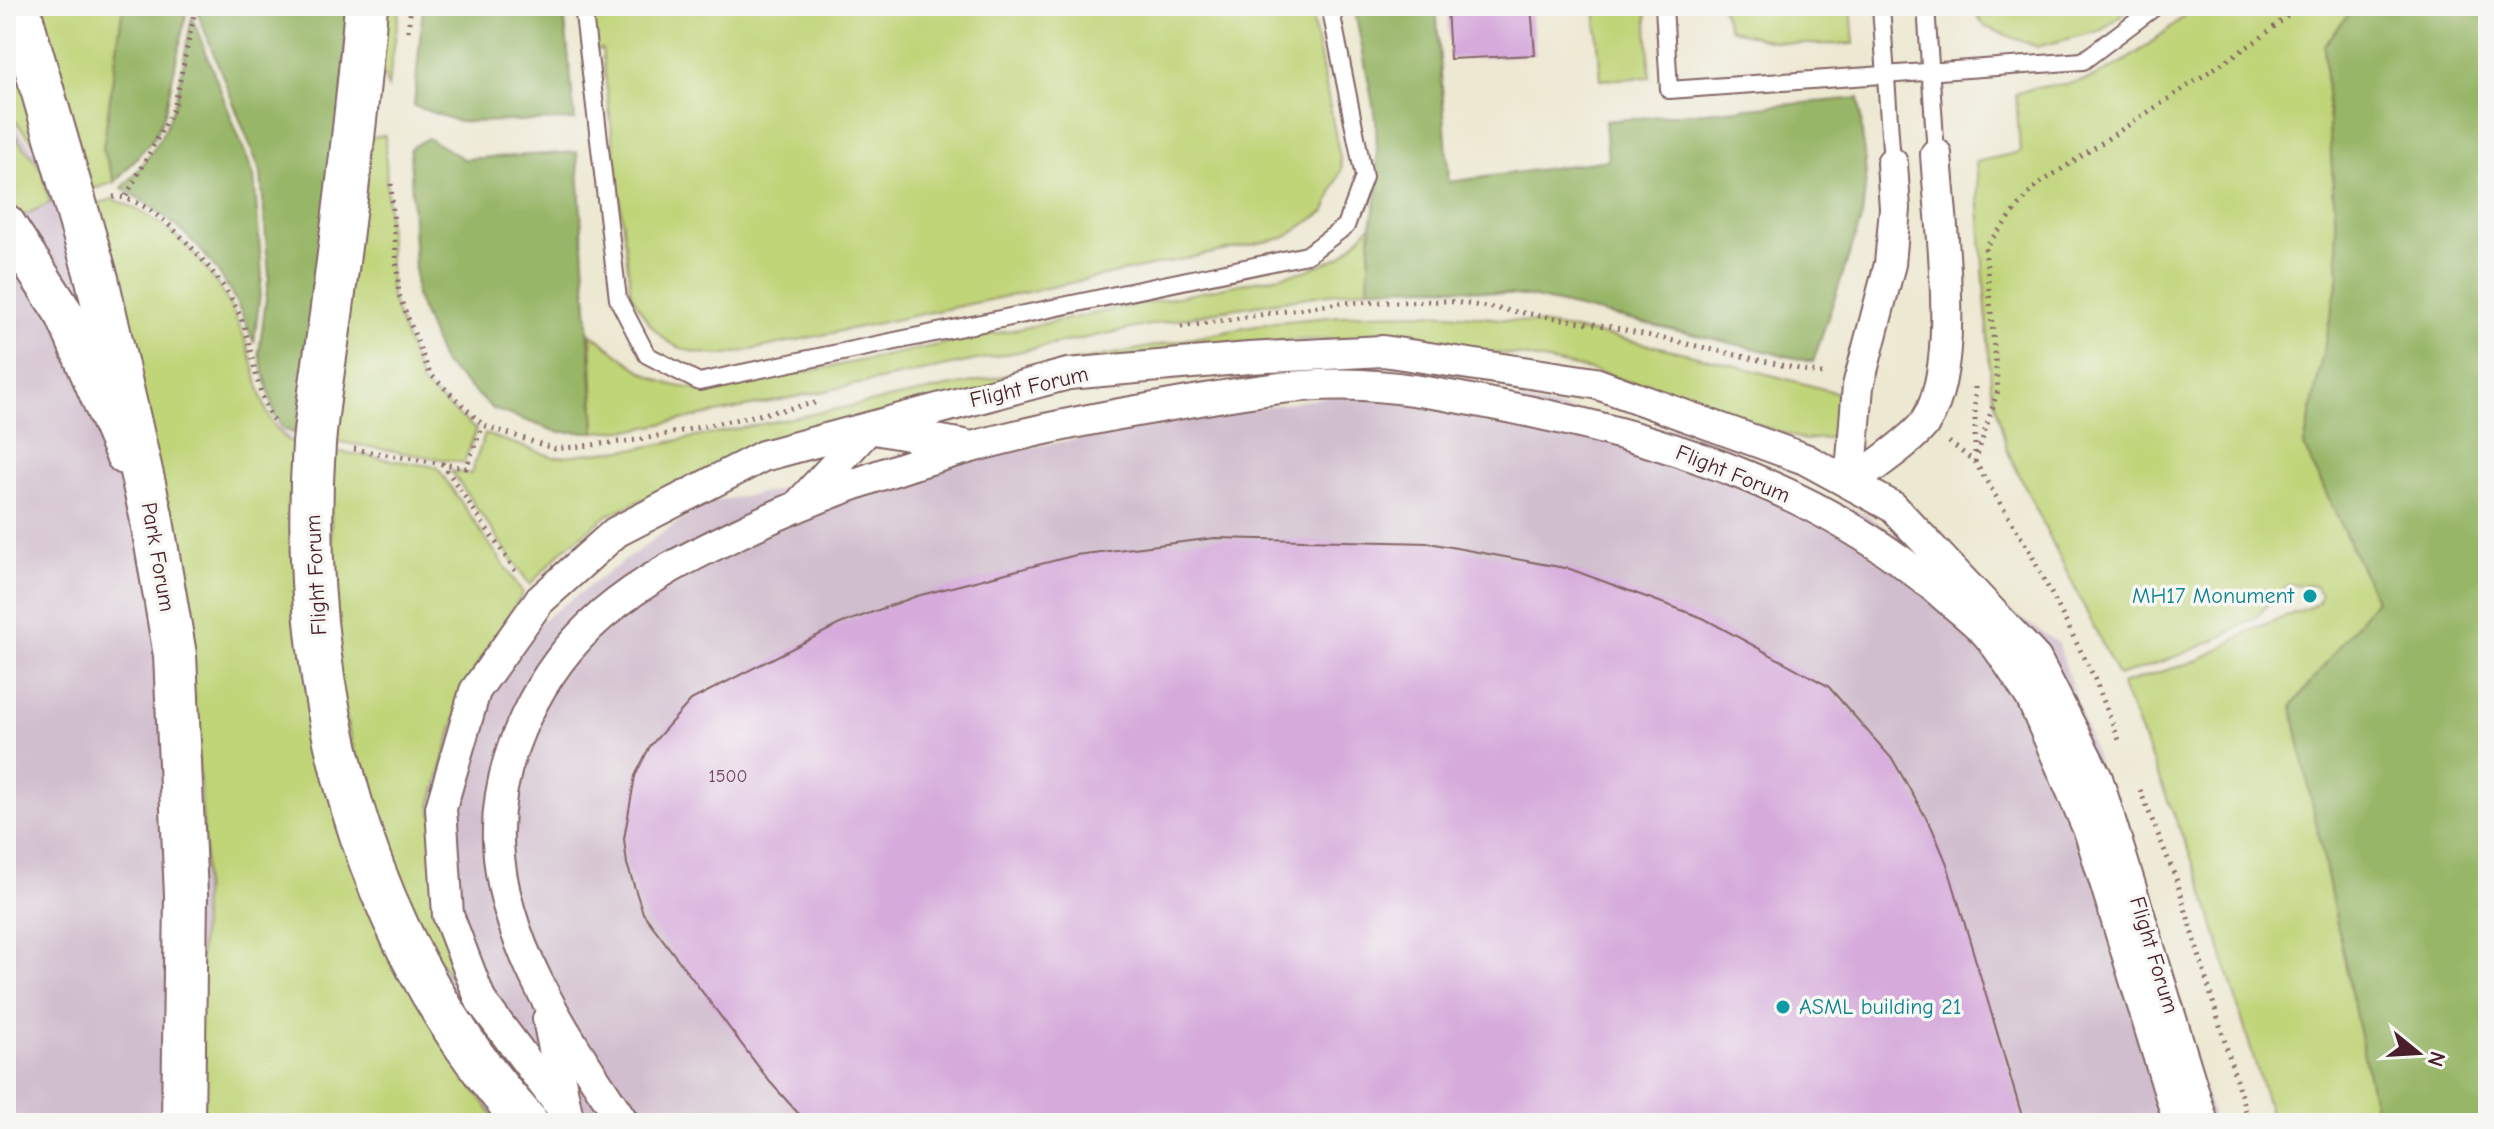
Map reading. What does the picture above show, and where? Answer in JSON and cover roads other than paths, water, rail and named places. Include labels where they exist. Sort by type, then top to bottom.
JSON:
[{"type":"main road","name":"Park Forum","points":[[18,6],[97,279],[151,515],[175,655],[186,895],[183,1123]]},
{"type":"main road","name":"Flight Forum","points":[[366,6],[357,113],[314,443],[311,559],[324,686],[353,815],[405,946],[449,1026],[519,1116]]},
{"type":"street","points":[[1850,484],[1925,423],[1934,401],[1946,314],[1936,154]]},
{"type":"street","points":[[1850,484],[1858,386],[1890,264],[1895,209],[1892,163]]},
{"type":"street","points":[[6,224],[65,315],[151,515]]},
{"type":"street","name":"Flight Forum","points":[[1324,387],[1383,351]]},
{"type":"street","name":"Flight Forum","points":[[1383,351],[1444,397]]},
{"type":"street","name":"Flight Forum","points":[[572,1121],[481,1001],[448,915],[441,808],[475,691],[539,601],[616,532],[763,456],[1068,374],[1249,358],[1383,351],[1595,383],[1805,459],[1893,507],[2036,659],[2097,778],[2203,1123]]},
{"type":"street","name":"Flight Forum","points":[[624,1123],[570,1041],[518,937],[502,877],[498,839],[504,781],[518,733],[546,680],[598,618],[650,578],[795,508],[856,483],[968,446],[1109,415],[1234,394],[1362,385],[1444,397],[1629,433],[1732,469],[1845,525],[1914,570],[1986,633],[2031,697],[2090,833],[2179,1123]]},
{"type":"street","name":"Flight Forum","points":[[869,428],[968,446]]},
{"type":"street","name":"Flight Forum","points":[[795,508],[869,428]]},
{"type":"street","name":"Flight Forum","points":[[1986,633],[2036,659]]},
{"type":"street","points":[[2031,697],[2036,659]]},
{"type":"street","name":"Flight Forum","points":[[541,984],[572,1121]]},
{"type":"lane","points":[[583,6],[618,299],[647,355],[699,382],[1307,255],[1346,226],[1364,177],[1330,6]]},
{"type":"lane","points":[[1881,6],[1892,163]]},
{"type":"lane","points":[[1926,6],[1936,154]]},
{"type":"lane","points":[[1665,8],[1669,90],[2083,61],[2156,6]]},
{"type":"place","name":"MH17 Monument","points":[[2310,596]]},
{"type":"place","name":"ASML building 21","points":[[1783,1007]]}]
